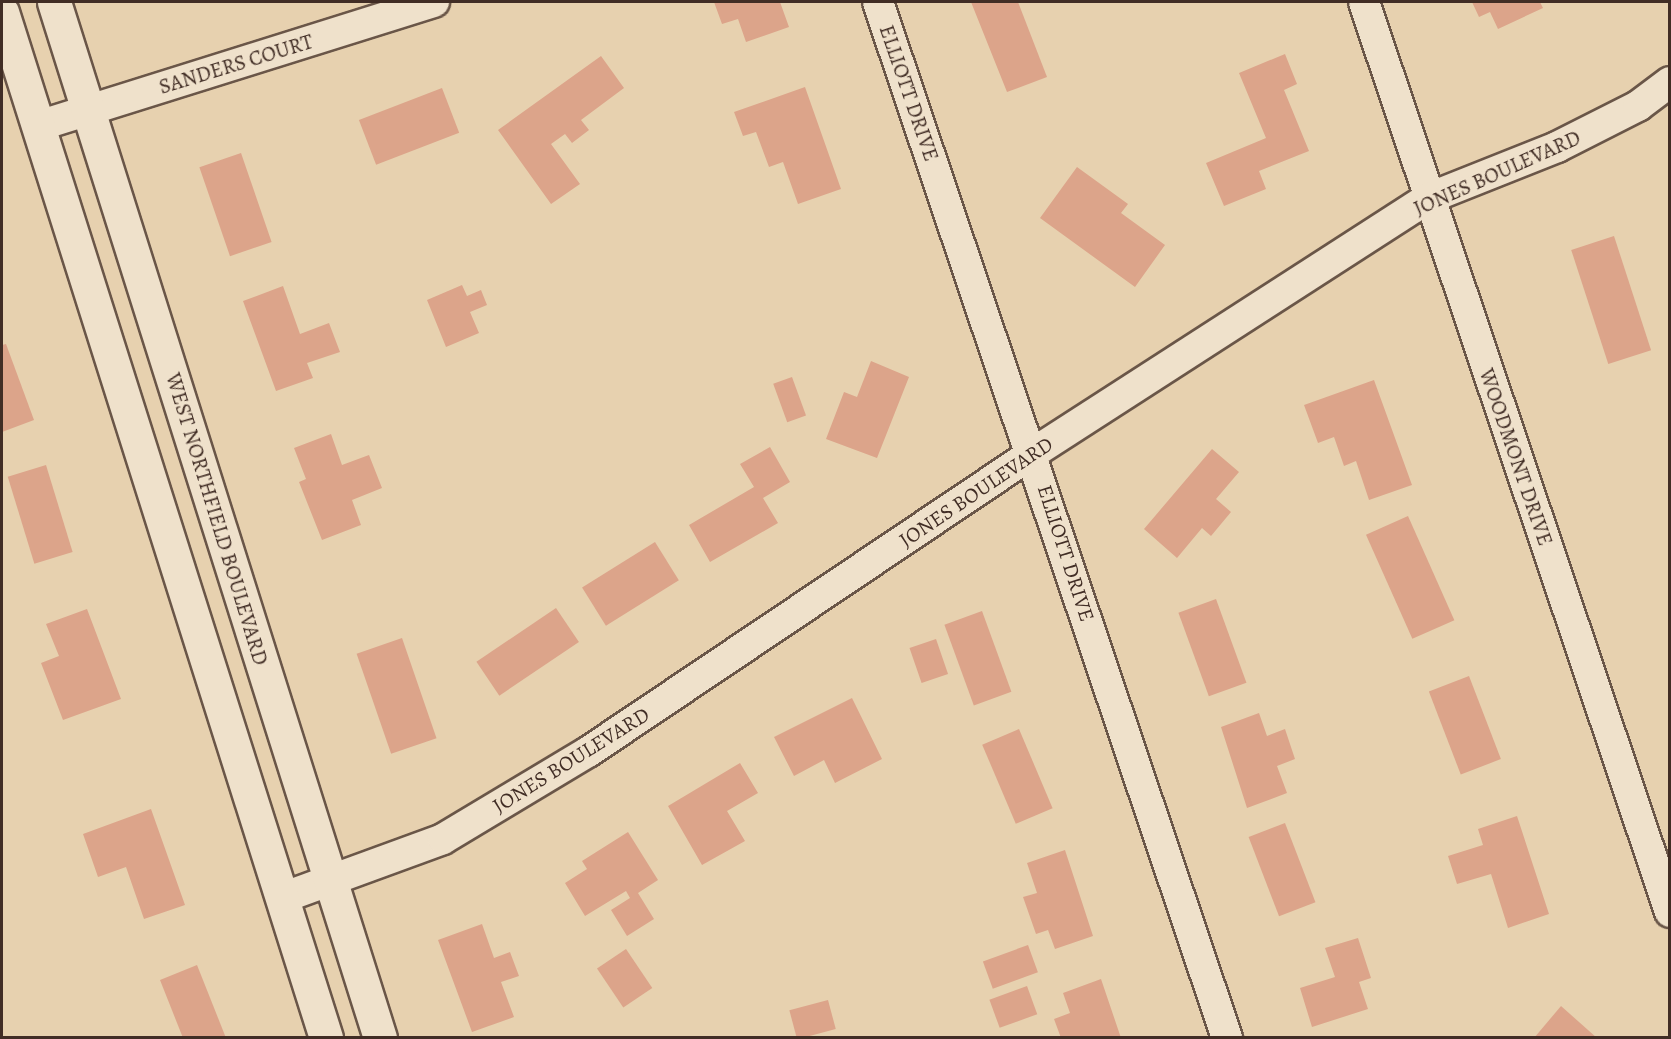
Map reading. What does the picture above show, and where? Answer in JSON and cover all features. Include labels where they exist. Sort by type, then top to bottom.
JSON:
[{"type":"main road","name":"WEST NORTHFIELD BOULEVARD","points":[[54,2],[380,1038]]},
{"type":"main road","points":[[2,12],[326,1038]]},
{"type":"street","name":"SANDERS COURT","points":[[38,126],[434,2]]},
{"type":"street","name":"ELLIOTT DRIVE","points":[[878,2],[1033,453],[1227,1038]]},
{"type":"street","name":"WOODMONT DRIVE","points":[[1364,2],[1670,912]]},
{"type":"street","name":"JONES BOULEVARD","points":[[282,898],[331,884],[443,839],[588,752],[1033,453],[1429,198],[1557,147],[1638,106],[1670,82]]},
{"type":"building","points":[[714,2],[780,2],[789,27],[746,42],[738,19],[722,24]]},
{"type":"building","points":[[971,2],[1018,2],[1047,77],[1007,92]]},
{"type":"building","points":[[1472,2],[1540,2],[1543,8],[1498,29],[1490,12],[1479,17]]},
{"type":"building","points":[[1285,54],[1297,84],[1284,90],[1309,151],[1259,171],[1266,189],[1224,206],[1206,163],[1266,138],[1239,73]]},
{"type":"building","points":[[601,56],[624,88],[581,120],[589,130],[572,143],[565,134],[551,144],[580,184],[551,204],[498,130]]},
{"type":"building","points":[[805,87],[841,189],[798,204],[783,162],[769,167],[756,132],[743,136],[734,112]]},
{"type":"building","points":[[442,88],[459,133],[376,165],[359,120]]},
{"type":"building","points":[[241,153],[272,242],[230,256],[199,167]]},
{"type":"building","points":[[1077,167],[1128,204],[1121,213],[1165,245],[1135,287],[1040,218]]},
{"type":"building","points":[[1614,236],[1651,350],[1608,364],[1571,250]]},
{"type":"building","points":[[462,285],[467,296],[481,290],[487,305],[470,312],[479,333],[446,347],[427,300]]},
{"type":"building","points":[[283,286],[300,334],[329,323],[340,352],[307,363],[313,378],[276,391],[243,301]]},
{"type":"building","points":[[6,344],[34,420],[2,432],[2,345]]},
{"type":"building","points":[[871,361],[909,377],[877,458],[826,439],[844,392],[857,397]]},
{"type":"building","points":[[792,377],[806,416],[787,422],[773,384]]},
{"type":"building","points":[[1374,380],[1412,485],[1369,500],[1356,461],[1344,466],[1334,437],[1318,443],[1304,405]]},
{"type":"building","points":[[331,434],[342,465],[369,455],[382,488],[352,500],[361,525],[322,540],[299,482],[306,479],[294,448]]},
{"type":"building","points":[[770,447],[790,482],[763,498],[778,523],[710,562],[689,525],[754,487],[740,464]]},
{"type":"building","points":[[1212,449],[1239,472],[1216,499],[1231,512],[1211,536],[1202,528],[1177,558],[1144,529]]},
{"type":"building","points":[[46,465],[73,552],[34,564],[8,477]]},
{"type":"building","points":[[1408,516],[1454,620],[1412,639],[1366,535]]},
{"type":"building","points":[[655,542],[679,580],[606,626],[582,588]]},
{"type":"building","points":[[1216,599],[1246,683],[1209,696],[1178,613]]},
{"type":"building","points":[[556,608],[579,642],[499,696],[476,662]]},
{"type":"building","points":[[87,609],[121,699],[63,720],[41,663],[59,656],[46,624]]},
{"type":"building","points":[[982,611],[1011,692],[974,705],[944,625]]},
{"type":"building","points":[[402,638],[437,738],[391,754],[357,654]]},
{"type":"building","points":[[936,639],[948,674],[922,683],[910,648]]},
{"type":"building","points":[[1469,676],[1501,759],[1461,774],[1429,691]]},
{"type":"building","points":[[852,698],[882,759],[835,783],[824,760],[794,776],[774,737]]},
{"type":"building","points":[[1259,713],[1267,736],[1285,729],[1295,759],[1277,766],[1287,793],[1247,808],[1221,727]]},
{"type":"building","points":[[1019,729],[1053,808],[1016,824],[982,745]]},
{"type":"building","points":[[740,763],[758,793],[727,811],[745,841],[702,865],[668,806]]},
{"type":"building","points":[[151,809],[185,905],[144,919],[126,867],[98,877],[83,834]]},
{"type":"building","points":[[1517,816],[1549,914],[1508,928],[1491,874],[1457,884],[1448,856],[1483,845],[1478,829]]},
{"type":"building","points":[[1285,823],[1315,902],[1279,916],[1249,837]]},
{"type":"building","points":[[628,832],[658,880],[638,893],[654,919],[627,936],[611,910],[630,898],[626,891],[585,916],[565,883],[587,869],[582,861]]},
{"type":"building","points":[[1065,850],[1093,936],[1055,949],[1048,930],[1036,934],[1023,897],[1037,893],[1027,863]]},
{"type":"building","points":[[482,924],[494,958],[510,952],[519,976],[501,982],[514,1017],[472,1032],[438,940]]},
{"type":"building","points":[[1358,938],[1371,978],[1359,982],[1368,1009],[1312,1027],[1300,988],[1335,977],[1325,948]]},
{"type":"building","points":[[1028,945],[1038,972],[993,989],[983,961]]},
{"type":"building","points":[[626,949],[652,988],[623,1008],[597,969]]},
{"type":"building","points":[[197,965],[226,1038],[183,1038],[160,980]]},
{"type":"building","points":[[1101,979],[1121,1038],[1061,1038],[1054,1019],[1070,1013],[1063,993]]},
{"type":"building","points":[[1027,986],[1037,1014],[1000,1028],[989,1000]]},
{"type":"building","points":[[828,1000],[836,1029],[797,1038],[789,1010]]},
{"type":"building","points":[[1561,1006],[1597,1038],[1534,1038]]}]
